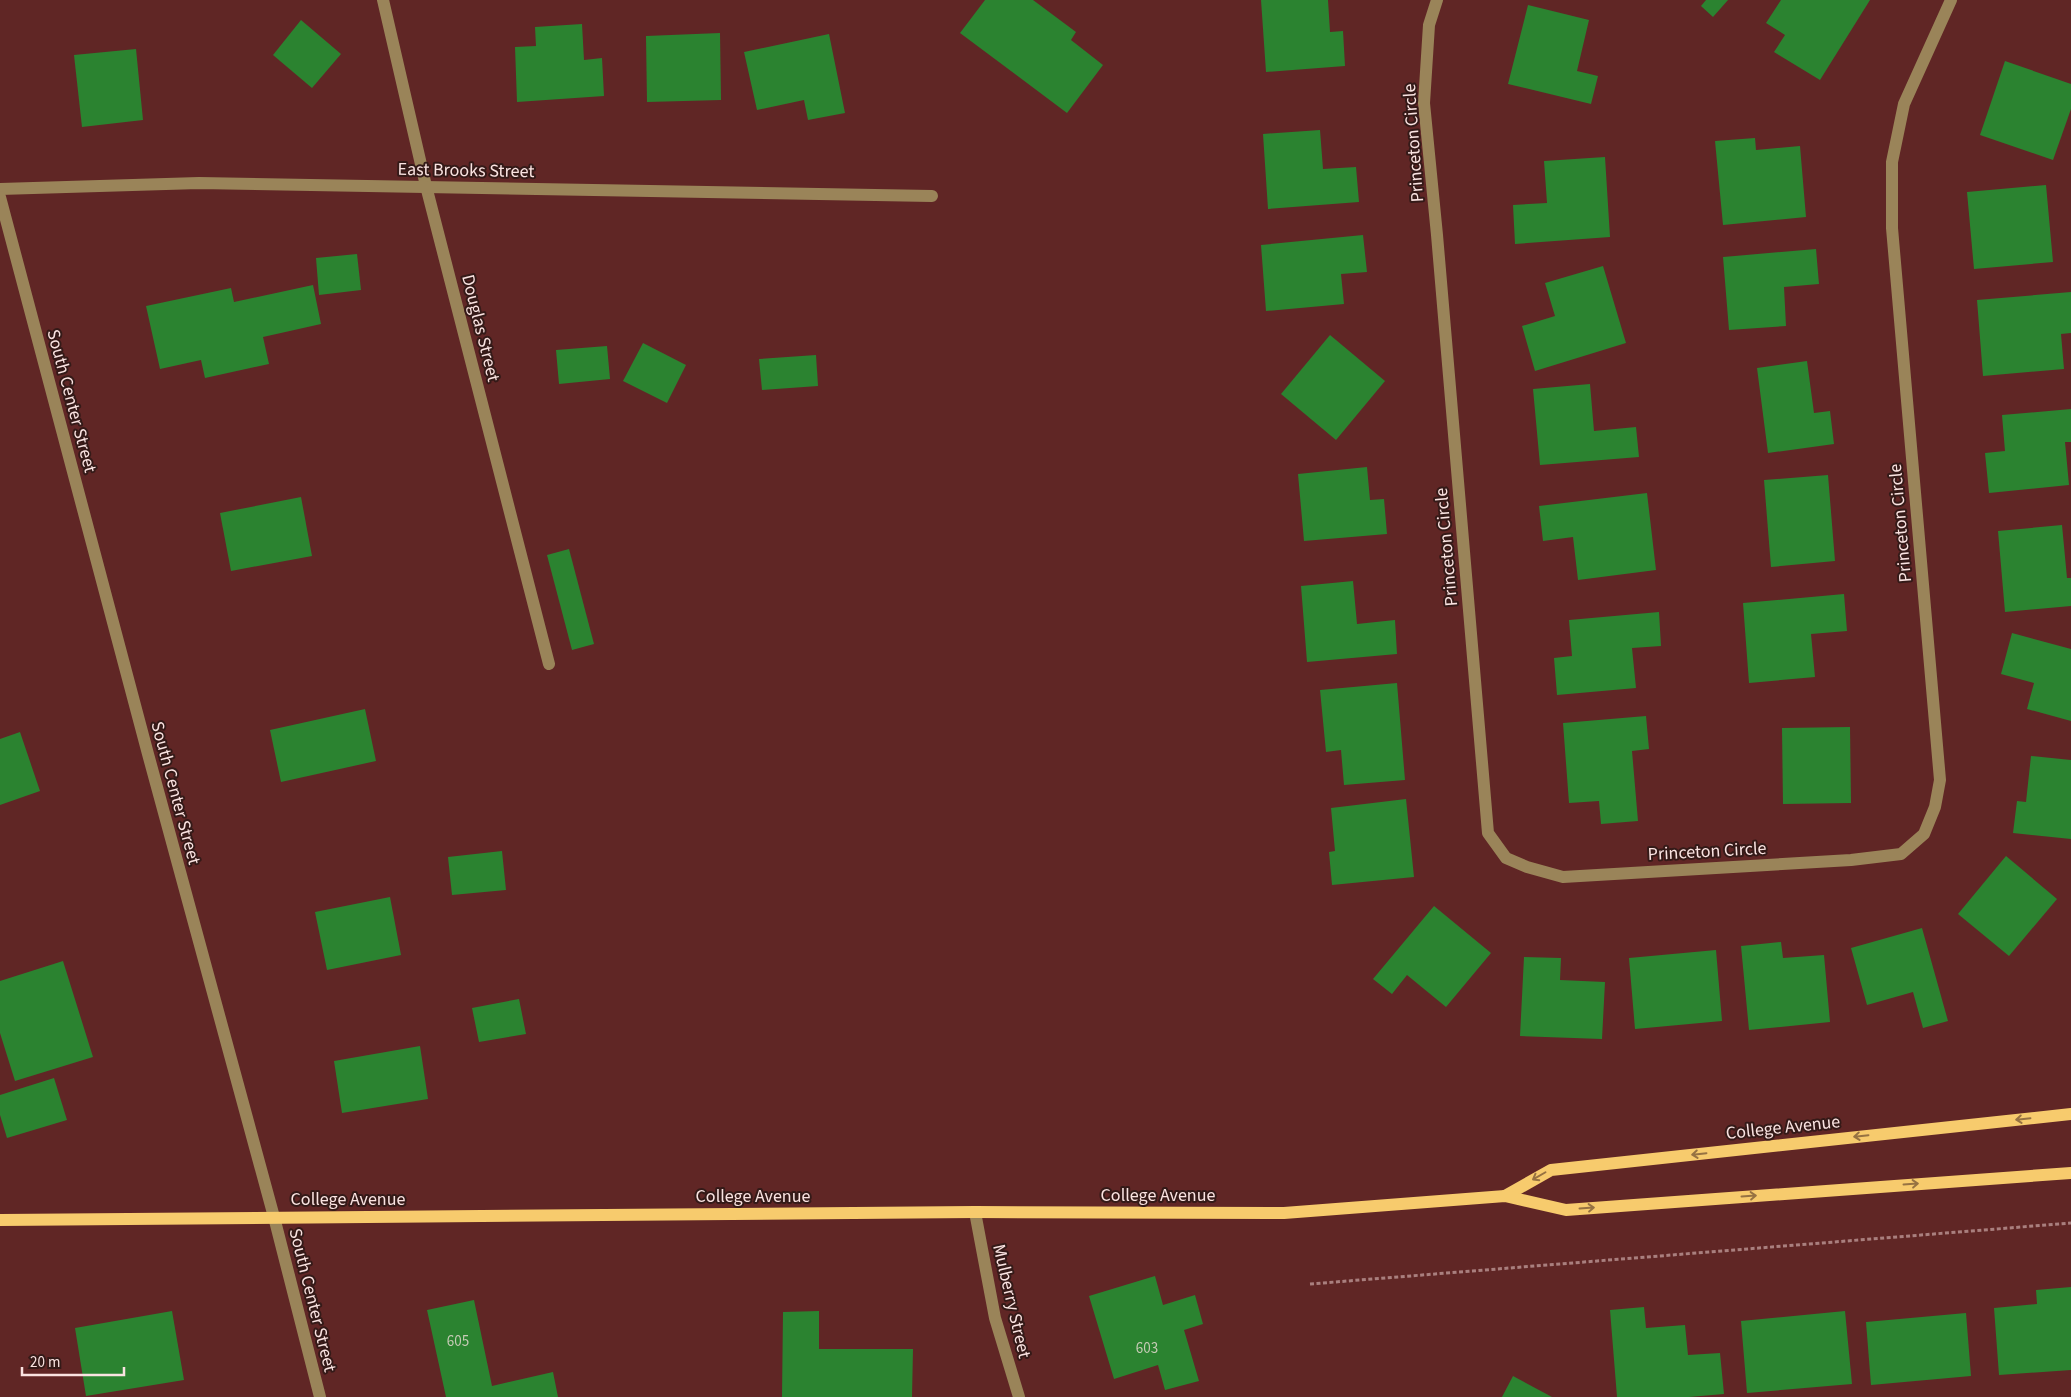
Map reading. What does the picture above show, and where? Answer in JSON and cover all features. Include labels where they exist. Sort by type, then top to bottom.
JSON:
[{"type":"main road","name":"College Avenue","points":[[1505,1196],[1551,1170],[2071,1114]]},
{"type":"main road","name":"College Avenue","points":[[0,1220],[975,1212],[1284,1213],[1505,1196],[1566,1210],[2071,1172]]},
{"type":"street","name":"Douglas Street","points":[[383,0],[426,186],[549,664]]},
{"type":"street","name":"Princeton Circle","points":[[1438,0],[1429,25],[1424,103],[1438,245],[1488,833],[1506,858],[1527,867],[1563,877],[1851,860],[1901,854],[1924,834],[1935,807],[1940,780],[1892,228],[1892,162],[1904,104],[1951,0]]},
{"type":"street","name":"East Brooks Street","points":[[0,189],[199,182],[932,196]]},
{"type":"street","name":"South Center Street","points":[[0,197],[148,754],[274,1217],[320,1397]]},
{"type":"street","name":"Mulberry Street","points":[[975,1212],[995,1318],[1018,1397]]},
{"type":"path","points":[[1310,1284],[2071,1223]]},
{"type":"building","points":[[985,0],[1033,0],[1076,32],[1071,40],[1103,65],[1067,113],[960,33]]},
{"type":"building","points":[[1261,0],[1328,0],[1330,32],[1343,31],[1345,66],[1266,72]]},
{"type":"building","points":[[1706,0],[1728,0],[1713,17],[1701,6]]},
{"type":"building","points":[[1781,0],[1870,0],[1820,80],[1774,52],[1785,35],[1766,23]]},
{"type":"building","points":[[1528,5],[1589,20],[1577,71],[1598,76],[1591,104],[1508,84]]},
{"type":"building","points":[[301,20],[341,54],[312,88],[273,55]]},
{"type":"building","points":[[582,24],[584,60],[602,58],[604,96],[517,102],[515,47],[536,46],[535,27]]},
{"type":"building","points":[[720,33],[721,100],[647,102],[646,36]]},
{"type":"building","points":[[829,34],[845,113],[808,120],[804,100],[757,110],[744,52]]},
{"type":"building","points":[[136,49],[143,120],[82,127],[74,55]]},
{"type":"building","points":[[2005,61],[2071,84],[2071,109],[2053,160],[1980,135]]},
{"type":"building","points":[[1320,130],[1323,169],[1356,167],[1359,202],[1268,209],[1263,134]]},
{"type":"building","points":[[1755,138],[1756,150],[1800,146],[1806,217],[1723,225],[1715,141]]},
{"type":"building","points":[[1605,157],[1610,237],[1515,244],[1513,205],[1547,203],[1544,161]]},
{"type":"building","points":[[2046,185],[2053,262],[1974,269],[1967,192]]},
{"type":"building","points":[[1363,235],[1367,272],[1341,274],[1344,304],[1266,311],[1261,245]]},
{"type":"building","points":[[1816,249],[1819,284],[1784,287],[1786,326],[1729,330],[1723,257]]},
{"type":"building","points":[[357,254],[361,290],[319,295],[316,258]]},
{"type":"building","points":[[1603,266],[1626,343],[1535,371],[1522,326],[1555,316],[1545,283]]},
{"type":"building","points":[[313,285],[321,324],[263,337],[269,364],[205,378],[201,360],[160,369],[146,306],[231,288],[234,302]]},
{"type":"building","points":[[2071,292],[2071,333],[2061,334],[2064,369],[1983,376],[1977,300]]},
{"type":"building","points":[[1330,335],[1385,381],[1336,440],[1281,394]]},
{"type":"building","points":[[643,343],[686,365],[667,403],[623,381]]},
{"type":"building","points":[[607,346],[610,379],[559,384],[556,350]]},
{"type":"building","points":[[816,355],[818,386],[762,390],[759,359]]},
{"type":"building","points":[[1807,361],[1814,413],[1830,411],[1834,444],[1768,453],[1757,368]]},
{"type":"building","points":[[1590,384],[1594,431],[1636,427],[1639,457],[1540,465],[1533,389]]},
{"type":"building","points":[[2071,409],[2071,442],[2065,442],[2069,485],[1989,493],[1985,453],[2005,451],[2002,415]]},
{"type":"building","points":[[1367,467],[1370,500],[1384,499],[1387,534],[1304,541],[1298,474]]},
{"type":"building","points":[[1828,475],[1835,561],[1771,567],[1764,480]]},
{"type":"building","points":[[1647,493],[1656,570],[1578,580],[1573,537],[1543,541],[1539,506]]},
{"type":"building","points":[[301,497],[312,556],[231,571],[220,513]]},
{"type":"building","points":[[2062,525],[2067,578],[2071,578],[2071,606],[2005,612],[1998,531]]},
{"type":"building","points":[[569,549],[594,644],[572,650],[547,555]]},
{"type":"building","points":[[1353,581],[1357,624],[1395,620],[1397,654],[1307,662],[1301,586]]},
{"type":"building","points":[[1844,594],[1847,631],[1811,634],[1815,677],[1749,683],[1743,603]]},
{"type":"building","points":[[1659,612],[1661,646],[1632,648],[1636,688],[1557,695],[1554,658],[1572,656],[1569,620]]},
{"type":"building","points":[[2012,633],[2071,649],[2071,721],[2027,709],[2034,683],[2001,674]]},
{"type":"building","points":[[1397,683],[1405,780],[1344,785],[1341,750],[1326,752],[1320,690]]},
{"type":"building","points":[[365,709],[376,761],[281,782],[270,730]]},
{"type":"building","points":[[1646,716],[1649,749],[1632,751],[1638,821],[1601,824],[1599,801],[1569,803],[1563,723]]},
{"type":"building","points":[[1850,727],[1851,803],[1783,804],[1782,728]]},
{"type":"building","points":[[20,732],[40,791],[0,805],[0,739]]},
{"type":"building","points":[[2031,756],[2071,760],[2071,839],[2013,833],[2017,801],[2026,802]]},
{"type":"building","points":[[1406,799],[1414,877],[1332,885],[1329,852],[1335,851],[1331,808]]},
{"type":"building","points":[[502,851],[506,890],[452,895],[448,857]]},
{"type":"building","points":[[2006,856],[2057,899],[2009,956],[1958,914]]},
{"type":"building","points":[[390,897],[401,955],[327,970],[315,912]]},
{"type":"building","points":[[1434,906],[1491,953],[1446,1007],[1407,975],[1392,994],[1373,979]]},
{"type":"building","points":[[1922,928],[1948,1021],[1923,1028],[1913,992],[1867,1005],[1851,948]]},
{"type":"building","points":[[1781,942],[1783,958],[1824,955],[1830,1022],[1749,1030],[1741,946]]},
{"type":"building","points":[[1716,950],[1722,1021],[1635,1029],[1629,958]]},
{"type":"building","points":[[1524,957],[1561,958],[1560,980],[1605,982],[1602,1039],[1520,1036]]},
{"type":"building","points":[[63,961],[93,1057],[15,1081],[0,1033],[0,981]]},
{"type":"building","points":[[519,999],[526,1034],[479,1042],[472,1008]]},
{"type":"building","points":[[420,1046],[428,1099],[342,1113],[334,1061]]},
{"type":"building","points":[[54,1078],[67,1120],[7,1138],[0,1115],[0,1095]]},
{"type":"building","points":[[1155,1276],[1163,1305],[1195,1295],[1203,1324],[1184,1330],[1199,1381],[1165,1390],[1158,1365],[1114,1379],[1089,1296]]},
{"type":"building","points":[[2071,1287],[2071,1370],[1999,1375],[1994,1308],[2037,1304],[2036,1290]]},
{"type":"building","points":[[474,1300],[492,1386],[553,1372],[558,1397],[446,1397],[427,1310]]},
{"type":"building","points":[[1644,1307],[1646,1328],[1685,1325],[1688,1355],[1720,1353],[1724,1394],[1689,1397],[1617,1397],[1610,1310]]},
{"type":"building","points":[[172,1311],[184,1380],[86,1396],[75,1328]]},
{"type":"building","points":[[819,1311],[819,1349],[913,1349],[912,1397],[782,1397],[783,1312]]},
{"type":"building","points":[[1845,1311],[1852,1384],[1747,1393],[1741,1321]]},
{"type":"building","points":[[1966,1313],[1971,1376],[1871,1385],[1866,1322]]},
{"type":"building","points":[[1513,1376],[1552,1397],[1502,1397]]}]
